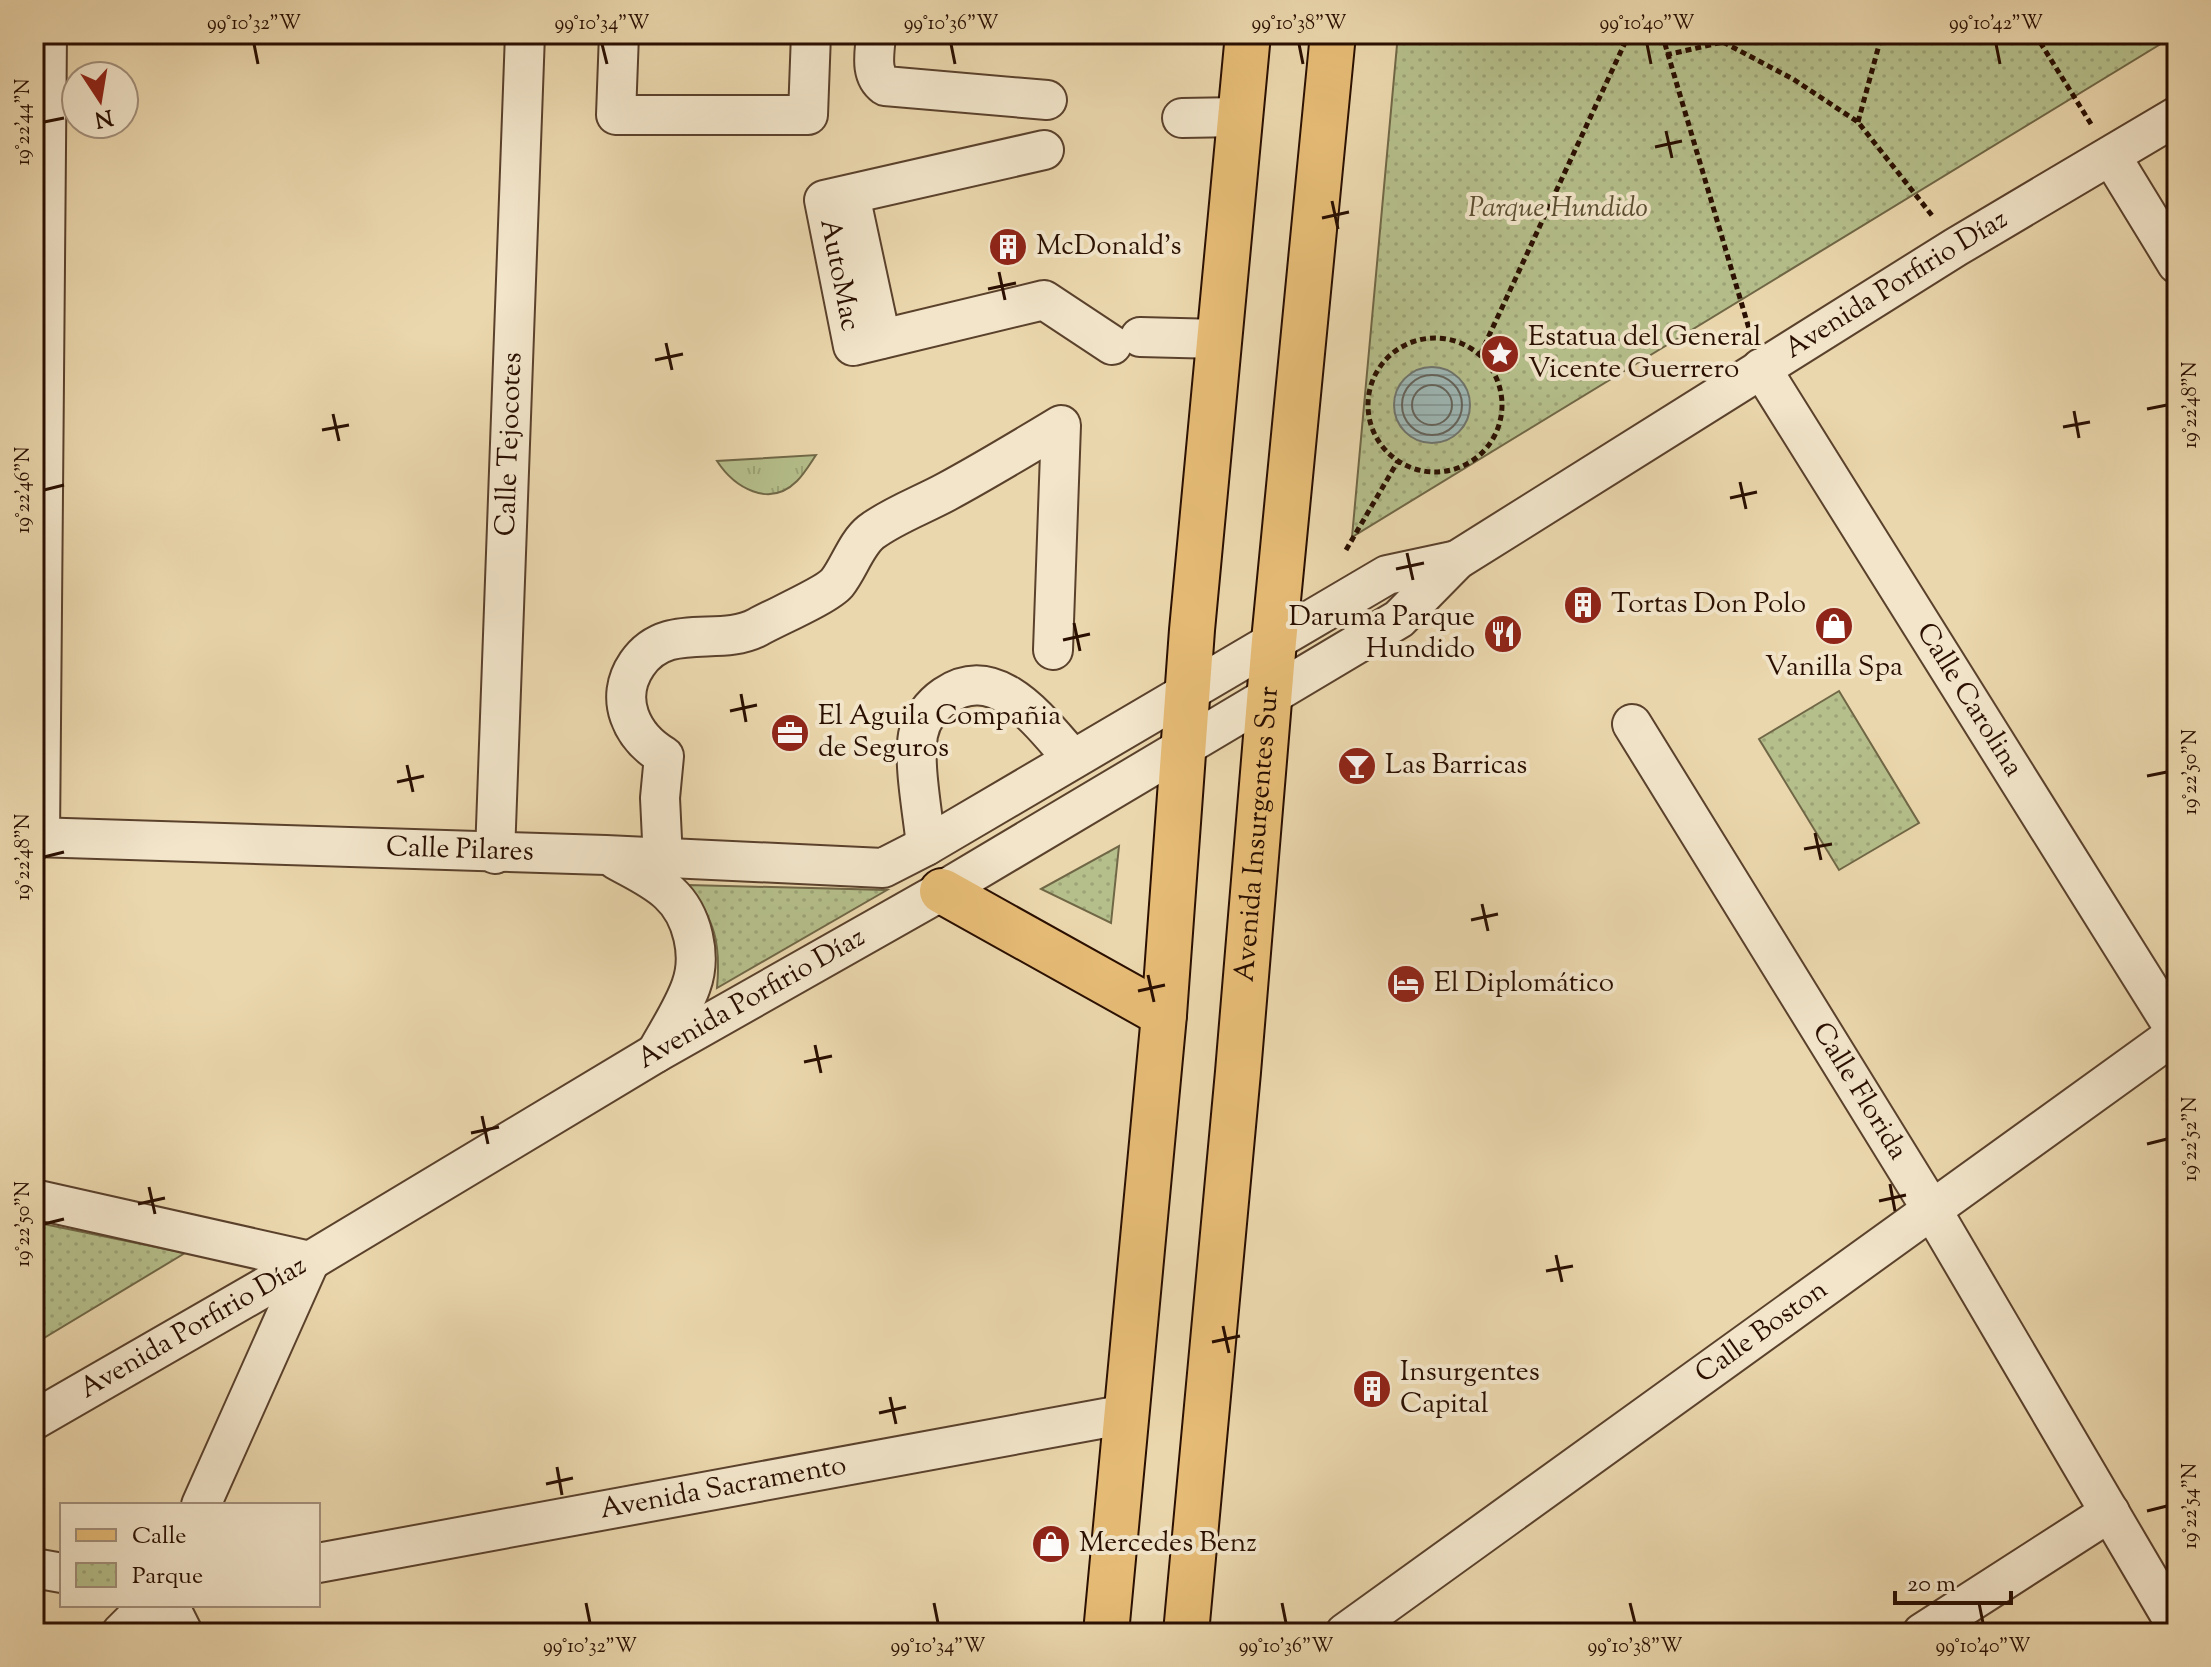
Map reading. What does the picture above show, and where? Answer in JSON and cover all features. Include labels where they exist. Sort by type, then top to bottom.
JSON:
[{"type":"main road","points":[[1106,1633],[1164,1015],[1186,693],[1248,34]]},
{"type":"main road","name":"Avenida Insurgentes Sur","points":[[1186,1633],[1274,641],[1333,34]]},
{"type":"main road","points":[[942,891],[1164,1015]]},
{"type":"street","points":[[37,838],[47,34]]},
{"type":"street","name":"Calle Tejocotes","points":[[495,854],[525,34]]},
{"type":"street","points":[[619,34],[616,115],[808,115],[811,34]]},
{"type":"street","points":[[876,34],[874,71],[879,82],[885,86],[1047,100]]},
{"type":"street","name":"Avenida Porfirio Díaz","points":[[34,1420],[310,1261],[656,1053],[942,891],[1399,619],[1457,560],[1956,247],[2177,116]]},
{"type":"street","points":[[1182,118],[1239,117]]},
{"type":"street","name":"AutoMac","points":[[1044,150],[824,200],[853,346],[1044,300],[1126,341],[1219,339]]},
{"type":"street","points":[[2111,156],[2177,264]]},
{"type":"street","name":"Calle Carolina","points":[[1761,368],[2177,1033]]},
{"type":"street","points":[[663,860],[660,798],[664,756],[649,747],[637,734],[630,718],[626,700],[628,682],[636,665],[650,650],[667,640],[687,635],[744,635],[836,585],[869,533],[972,478],[1061,425],[1053,650]]},
{"type":"street","name":"Avenida Porfirio Díaz","points":[[883,868],[926,846],[1387,575],[1457,560]]},
{"type":"street","points":[[926,846],[918,734],[925,716],[952,691],[970,686],[988,686],[1006,692],[1021,702],[1073,759]]},
{"type":"street","name":"Calle Florida","points":[[1632,724],[1932,1210],[2177,1627]]},
{"type":"street","name":"Calle Pilares","points":[[37,838],[606,855],[883,868]]},
{"type":"street","points":[[606,855],[644,875],[671,894],[689,921],[696,952],[692,984],[656,1053]]},
{"type":"street","name":"Calle Boston","points":[[1345,1633],[2177,1033]]},
{"type":"street","points":[[34,1199],[310,1261],[202,1503]]},
{"type":"street","name":"Avenida Sacramento","points":[[320,1563],[1127,1414]]},
{"type":"street","points":[[1922,1633],[2110,1512]]},
{"type":"street","points":[[34,1568],[60,1573]]},
{"type":"street","points":[[121,1633],[147,1607]]},
{"type":"street","points":[[170,1607],[183,1633]]},
{"type":"path","points":[[1480,355],[1629,34]]},
{"type":"path","points":[[1662,34],[1761,368]]},
{"type":"path","points":[[1666,55],[1723,42],[1738,34]]},
{"type":"path","points":[[1858,122],[1882,34]]},
{"type":"path","points":[[2035,34],[2111,156]]},
{"type":"path","points":[[1723,42],[1793,79],[1858,122],[1956,247]]},
{"type":"path","points":[[1444,338],[1464,344],[1480,355],[1493,370],[1501,389],[1502,408],[1498,428],[1488,446],[1474,460],[1456,469],[1416,469],[1398,461],[1383,448],[1373,431],[1368,411],[1376,373],[1405,345],[1424,339],[1444,338]]},
{"type":"path","points":[[1346,550],[1398,461]]},
{"type":"green space","name":"Parque Hundido","points":[[1398,34],[2177,34],[1352,537]]},
{"type":"green space","points":[[816,455],[797,481],[786,489],[764,494],[742,486],[717,461]]},
{"type":"green space","points":[[1839,691],[1919,823],[1839,870],[1759,739]]},
{"type":"green space","points":[[1119,846],[1111,923],[1041,889]]},
{"type":"green space","points":[[688,885],[887,890],[717,988],[718,958],[714,933]]},
{"type":"green space","points":[[34,1222],[185,1253],[34,1344]]},
{"type":"water","points":[[1432,367],[1447,370],[1459,378],[1467,390],[1470,405],[1467,420],[1459,432],[1447,440],[1432,443],[1417,440],[1405,432],[1397,420],[1394,405],[1397,390],[1405,378],[1417,370]]},
{"type":"place","name":"McDonald's","points":[[1008,247]]},
{"type":"place","name":"Estatua del General Vicente Guerrero","points":[[1500,354]]},
{"type":"place","name":"Tortas Don Polo","points":[[1583,605]]},
{"type":"place","name":"Vanilla Spa","points":[[1834,626]]},
{"type":"place","name":"Daruma Parque Hundido","points":[[1503,634]]},
{"type":"place","name":"El Aguila Compañia de Seguros","points":[[790,733]]},
{"type":"place","name":"Las Barricas","points":[[1357,766]]},
{"type":"place","name":"El Diplomático","points":[[1406,984]]},
{"type":"place","name":"Insurgentes Capital","points":[[1372,1389]]},
{"type":"place","name":"Mercedes Benz","points":[[1051,1544]]}]
